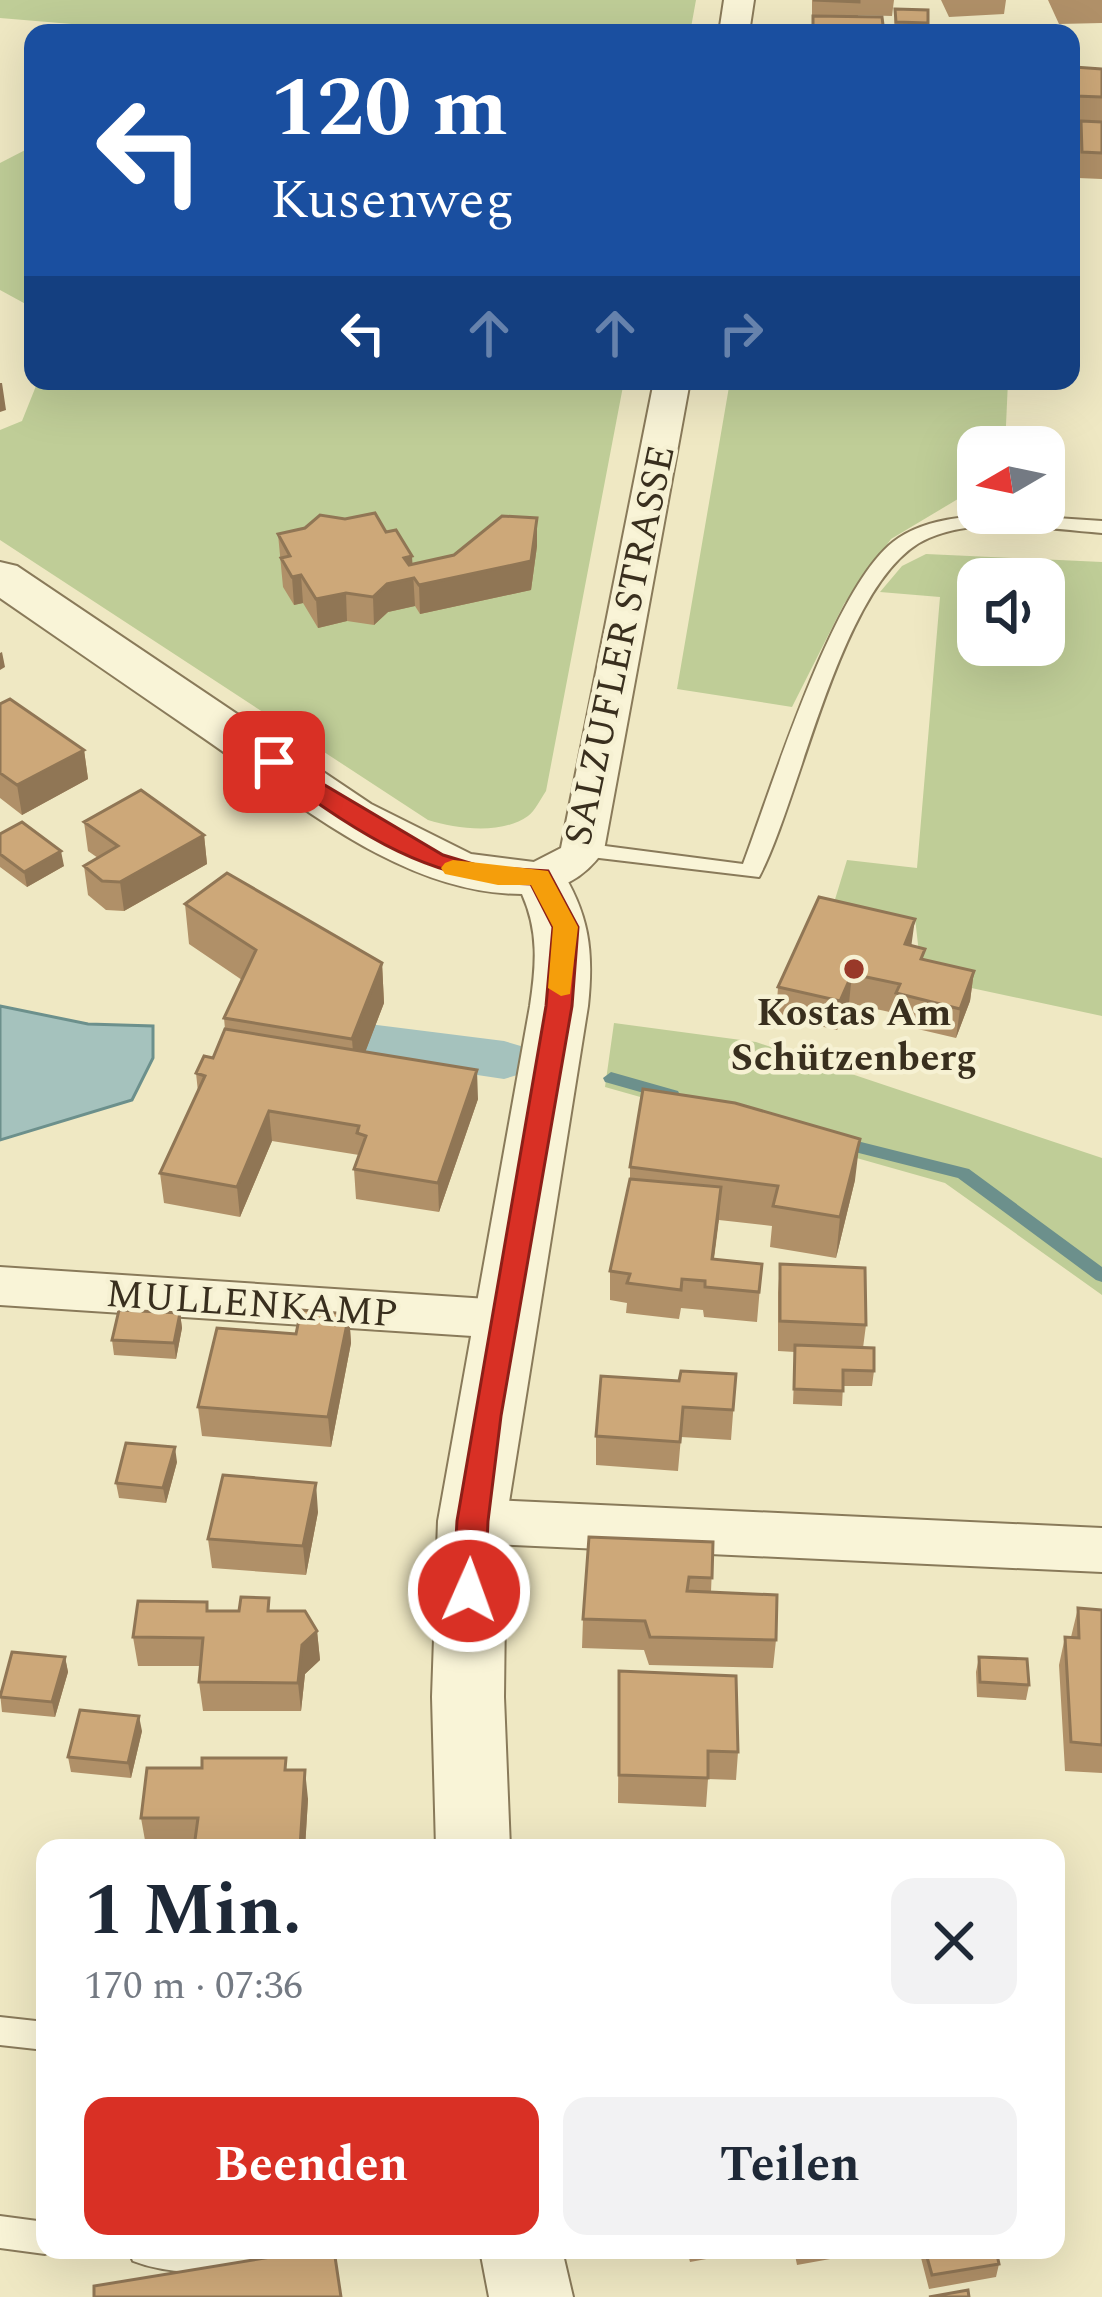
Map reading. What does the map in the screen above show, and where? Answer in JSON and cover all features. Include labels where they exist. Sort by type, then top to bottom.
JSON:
[{"type":"street","name":"SALZUFLER STRASSE","points":[[473,1839],[468,1697],[472,1521],[566,945],[561,863],[670,390]]},
{"type":"street","points":[[0,576],[352,816],[456,869],[498,877],[561,863]]},
{"type":"street","name":"MULLENKAMP","points":[[0,1286],[503,1319]]},
{"type":"street","points":[[472,1521],[1102,1550]]},
{"type":"street","points":[[523,2259],[531,2297]]},
{"type":"lane","points":[[561,863],[751,872],[854,607],[902,545],[955,526],[1014,522],[1102,526]]},
{"type":"lane","points":[[0,2031],[36,2035]]},
{"type":"lane","points":[[0,2232],[36,2236]]},
{"type":"green space","points":[[0,0],[696,0],[692,24],[72,24],[0,18]]},
{"type":"green space","points":[[24,151],[24,303],[0,290],[0,163]]},
{"type":"green space","points":[[34,390],[622,390],[546,791],[533,811],[517,822],[492,828],[428,820],[0,540],[0,430],[22,421]]},
{"type":"green space","points":[[728,390],[1008,390],[1006,426],[957,426],[957,500],[891,539],[844,604],[792,707],[677,689]]},
{"type":"green space","points":[[926,554],[1014,558],[957,558],[957,666],[1065,666],[1065,560],[1102,562],[1102,1016],[934,980],[921,971],[915,918],[833,906],[847,860],[917,868],[940,597],[880,592],[902,566]]},
{"type":"green space","points":[[614,1023],[756,1042],[1102,1158],[1102,1295],[945,1183],[605,1087]]},
{"type":"water","points":[[0,1006],[88,1024],[153,1026],[153,1058],[132,1100],[0,1140]]},
{"type":"building","points":[[895,9],[928,10],[928,23],[896,22]]},
{"type":"building","points":[[813,16],[882,17],[883,24],[813,24]]},
{"type":"building","points":[[1080,67],[1102,69],[1102,97],[1080,96]]},
{"type":"building","points":[[1081,121],[1102,122],[1102,153],[1082,152]]},
{"type":"building","points":[[375,513],[386,532],[396,530],[412,556],[404,558],[409,565],[454,555],[502,516],[537,518],[531,561],[419,585],[414,578],[387,584],[373,597],[346,593],[316,599],[301,575],[292,577],[281,558],[290,556],[278,534],[305,528],[320,515],[345,519]]},
{"type":"building","points":[[10,699],[84,750],[17,785],[0,773],[0,704]]},
{"type":"building","points":[[141,790],[204,835],[120,882],[102,881],[84,866],[118,846],[84,822]]},
{"type":"building","points":[[22,822],[61,851],[24,872],[0,854],[0,834]]},
{"type":"building","points":[[227,873],[382,963],[352,1039],[224,1018],[256,950],[185,904]]},
{"type":"building","points":[[819,897],[915,919],[905,944],[925,949],[921,959],[974,971],[960,1009],[896,993],[900,984],[852,974],[840,1001],[778,987]]},
{"type":"building","points":[[225,1029],[477,1070],[438,1183],[354,1169],[366,1136],[357,1133],[359,1126],[269,1111],[237,1187],[160,1173],[205,1076],[196,1073],[204,1056],[213,1058]]},
{"type":"building","points":[[643,1089],[735,1103],[860,1139],[840,1217],[773,1206],[778,1186],[630,1167]]},
{"type":"building","points":[[630,1179],[721,1187],[712,1259],[762,1264],[759,1292],[705,1287],[705,1281],[682,1279],[681,1290],[627,1283],[630,1274],[610,1271]]},
{"type":"building","points":[[780,1264],[865,1268],[866,1325],[780,1321]]},
{"type":"building","points":[[119,1310],[180,1313],[174,1343],[112,1340]]},
{"type":"building","points":[[301,1310],[349,1314],[328,1417],[198,1407],[217,1328],[296,1334]]},
{"type":"building","points":[[795,1345],[874,1348],[874,1371],[843,1370],[843,1391],[794,1389]]},
{"type":"building","points":[[681,1371],[736,1374],[733,1410],[683,1407],[680,1442],[596,1436],[601,1376],[679,1381]]},
{"type":"building","points":[[126,1443],[175,1447],[163,1488],[116,1483]]},
{"type":"building","points":[[223,1475],[316,1483],[303,1546],[208,1539]]},
{"type":"building","points":[[589,1537],[713,1542],[712,1578],[689,1577],[687,1591],[777,1595],[776,1640],[650,1637],[645,1621],[583,1619]]},
{"type":"building","points":[[241,1597],[269,1598],[268,1611],[305,1611],[317,1631],[302,1645],[298,1683],[199,1682],[203,1638],[133,1637],[138,1601],[207,1602],[207,1611],[239,1611]]},
{"type":"building","points":[[1078,1608],[1102,1610],[1102,1745],[1071,1742],[1065,1637],[1079,1638]]},
{"type":"building","points":[[12,1652],[65,1657],[52,1702],[0,1697]]},
{"type":"building","points":[[979,1657],[1027,1659],[1029,1685],[980,1682]]},
{"type":"building","points":[[619,1671],[736,1676],[738,1752],[708,1751],[708,1778],[619,1775]]},
{"type":"building","points":[[80,1710],[139,1716],[128,1763],[68,1757]]},
{"type":"building","points":[[202,1758],[286,1758],[285,1770],[305,1770],[301,1839],[195,1839],[198,1818],[141,1818],[147,1768],[202,1768]]},
{"type":"building","points":[[259,2259],[335,2259],[341,2297],[94,2297],[94,2286]]},
{"type":"building","points":[[928,2259],[998,2259],[999,2264],[932,2275]]},
{"type":"building","points":[[968,2290],[969,2297],[929,2297]]},
{"type":"waterway","points":[[369,1043],[504,1060]]},
{"type":"waterway","points":[[611,1078],[672,1095]]},
{"type":"waterway","points":[[841,1143],[963,1173],[1102,1276]]},
{"type":"slow traffic","points":[[453,868],[498,877],[539,877],[566,927],[561,988]]},
{"type":"place","name":"Kostas Am Schützenberg","points":[[854,969]]},
{"type":"route","points":[[274,762],[352,816],[434,861],[482,875],[539,877],[566,927],[559,1006],[487,1416],[472,1521],[469,1591]]}]
